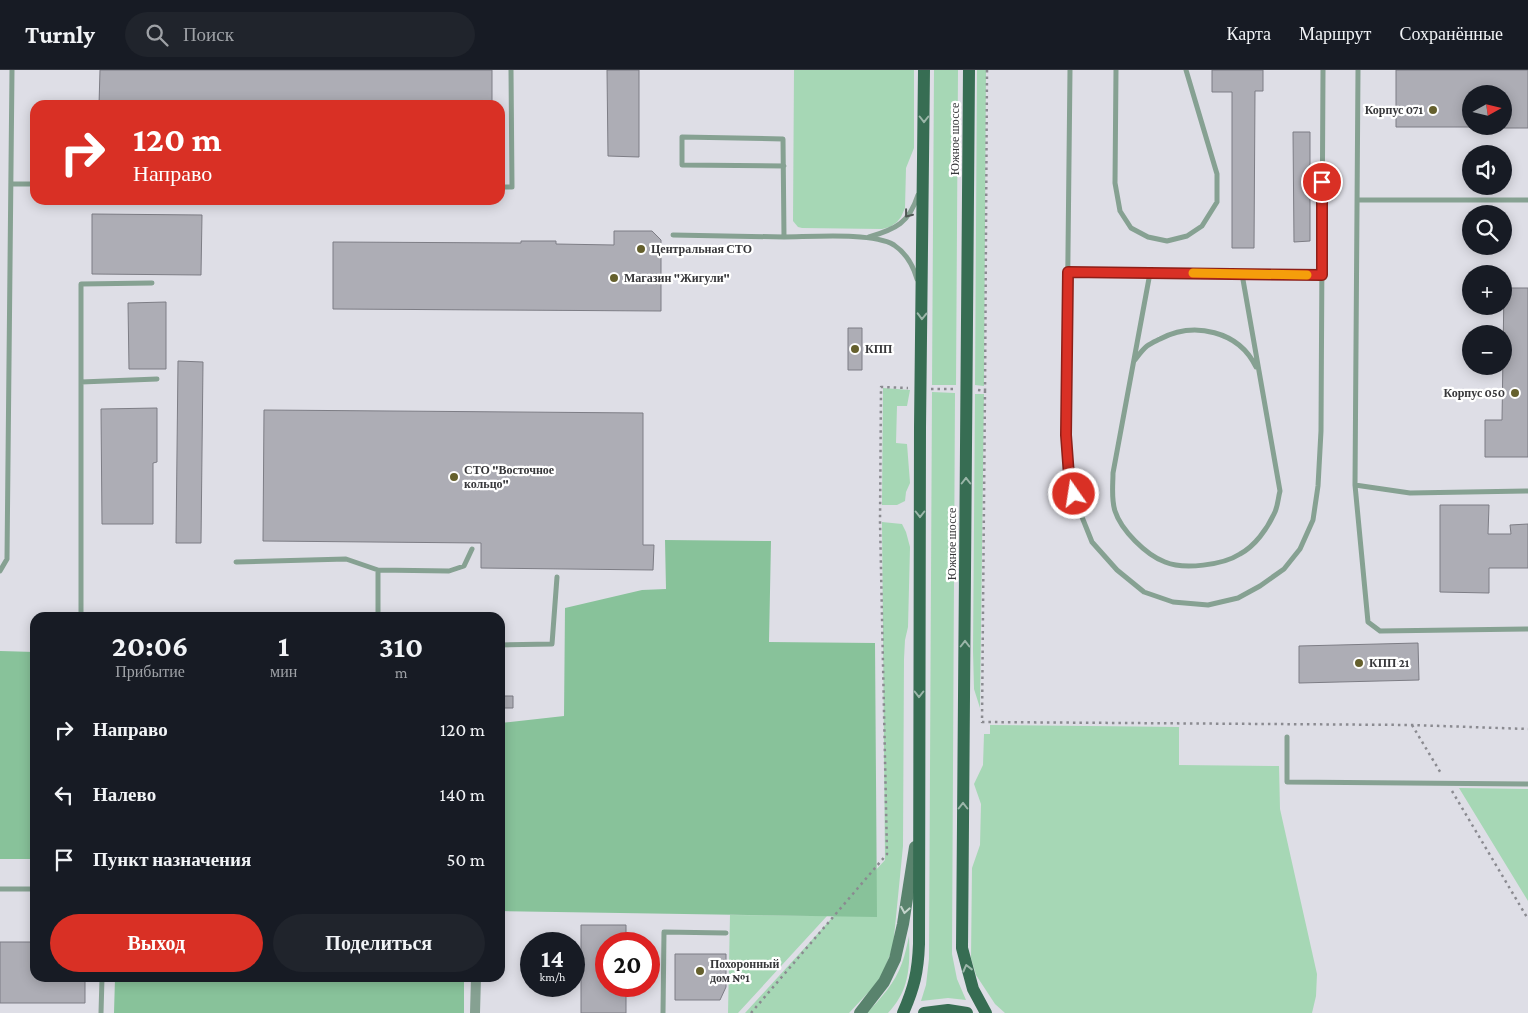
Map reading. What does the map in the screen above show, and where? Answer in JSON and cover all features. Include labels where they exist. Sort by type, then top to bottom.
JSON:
[{"type":"main road","points":[[903,1013],[913,989],[918,966],[924,70]]},
{"type":"main road","name":"Южное шоссе","points":[[969,70],[962,948],[973,989],[986,1013]]},
{"type":"main road","points":[[860,1013],[884,982],[895,959],[903,924],[914,854],[919,793]]},
{"type":"main road","points":[[924,1013],[948,1010],[967,1013]]},
{"type":"street","points":[[475,1013],[476,982]]},
{"type":"lane","points":[[0,571],[7,559],[12,70]]},
{"type":"lane","points":[[505,187],[512,187],[511,70]]},
{"type":"lane","points":[[1070,70],[1066,435],[1069,476],[1092,542],[1117,570],[1144,592],[1173,602],[1208,605],[1238,598],[1260,586],[1284,569],[1300,549],[1313,520],[1318,486],[1321,431],[1323,70]]},
{"type":"lane","points":[[1116,70],[1115,182],[1120,211],[1131,228],[1148,237],[1167,241],[1186,236],[1202,226],[1217,202],[1218,174],[1186,70]]},
{"type":"lane","points":[[1358,70],[1355,485],[1368,622],[1380,631],[1528,629]]},
{"type":"lane","points":[[784,166],[682,165],[682,137],[783,140],[784,166],[784,237]]},
{"type":"lane","points":[[868,237],[888,231],[902,223],[912,211],[918,196],[924,170]]},
{"type":"lane","points":[[11,184],[30,184]]},
{"type":"lane","points":[[1357,200],[1528,200]]},
{"type":"lane","points":[[673,235],[868,237],[893,244],[907,256],[916,275],[922,298]]},
{"type":"lane","points":[[1068,272],[1322,275]]},
{"type":"lane","points":[[1150,273],[1113,473],[1112,492],[1115,512],[1136,543],[1165,562],[1181,565],[1206,565],[1224,562],[1240,554],[1255,543],[1275,512],[1280,491],[1242,274]]},
{"type":"lane","points":[[81,612],[81,284],[152,283]]},
{"type":"lane","points":[[1134,361],[1148,346],[1164,337],[1182,330],[1200,330],[1214,332],[1239,345],[1251,356],[1260,374]]},
{"type":"lane","points":[[81,382],[157,379]]},
{"type":"lane","points":[[1355,485],[1410,493],[1528,491]]},
{"type":"lane","points":[[236,562],[346,559],[378,570],[449,571],[464,566],[472,549]]},
{"type":"lane","points":[[378,570],[378,612]]},
{"type":"lane","points":[[505,645],[552,644],[557,577]]},
{"type":"lane","points":[[1287,737],[1287,782],[1528,784]]},
{"type":"lane","points":[[0,890],[30,889]]},
{"type":"lane","points":[[664,1013],[664,932],[726,932]]},
{"type":"lane","points":[[101,1013],[102,982]]},
{"type":"path","points":[[987,70],[982,722],[1412,726],[1528,729]]},
{"type":"path","points":[[751,1013],[887,854],[880,532],[881,387],[985,391]]},
{"type":"path","points":[[1412,726],[1528,919]]},
{"type":"green space","points":[[794,70],[914,70],[914,148],[906,168],[905,208],[901,217],[890,227],[882,229],[802,228],[798,227],[793,221]]},
{"type":"green space","points":[[934,70],[958,70],[956,385],[932,385]]},
{"type":"green space","points":[[977,70],[986,70],[984,386],[975,385]]},
{"type":"green space","points":[[883,388],[910,390],[907,406],[897,406],[896,443],[907,444],[910,483],[905,501],[897,505],[882,505]]},
{"type":"green space","points":[[932,392],[955,393],[952,954],[957,979],[966,1000],[948,998],[921,1001],[926,985],[929,959]]},
{"type":"green space","points":[[975,394],[984,394],[980,708],[974,689],[973,651]]},
{"type":"green space","points":[[882,522],[902,524],[910,547],[908,627],[904,659],[903,846],[893,947],[880,980],[849,1013],[745,1013],[885,860]]},
{"type":"green space","points":[[665,540],[771,541],[769,642],[875,643],[877,917],[505,911],[505,722],[564,716],[565,608],[642,590],[666,589]]},
{"type":"green space","points":[[0,651],[30,652],[30,859],[0,859]]},
{"type":"green space","points":[[990,725],[1179,727],[1179,765],[1279,766],[1280,809],[1317,974],[1316,996],[1312,1013],[1005,1013],[995,1004],[976,975],[971,958],[972,868],[980,845],[981,804],[974,784],[983,765],[984,734],[990,734]]},
{"type":"green space","points":[[1459,788],[1528,789],[1528,901]]},
{"type":"green space","points":[[730,915],[827,916],[738,1013],[728,1013]]},
{"type":"green space","points":[[909,936],[909,967],[901,995],[888,1013],[867,1013],[896,977],[903,960]]},
{"type":"green space","points":[[115,982],[464,982],[464,1013],[114,1013]]},
{"type":"building","points":[[100,70],[492,70],[492,100],[99,100]]},
{"type":"building","points":[[607,70],[639,70],[639,157],[608,156]]},
{"type":"building","points":[[1212,70],[1263,70],[1263,91],[1255,91],[1254,248],[1232,248],[1232,92],[1212,92]]},
{"type":"building","name":"Корпус 071","points":[[1396,70],[1528,70],[1528,128],[1512,128],[1512,85],[1462,85],[1462,127],[1396,127]]},
{"type":"building","points":[[1293,132],[1310,132],[1310,241],[1294,242]]},
{"type":"building","points":[[92,214],[202,215],[201,275],[92,274]]},
{"type":"building","points":[[614,231],[652,231],[661,240],[661,311],[333,309],[333,242],[521,243],[521,241],[556,241],[556,244],[614,245]]},
{"type":"building","name":"Корпус 050","points":[[1512,288],[1528,288],[1528,457],[1485,457],[1485,420],[1502,420],[1503,375],[1512,375],[1512,325],[1503,325],[1504,315],[1512,315]]},
{"type":"building","points":[[166,302],[166,369],[129,369],[128,303]]},
{"type":"building","name":"КПП","points":[[848,328],[862,328],[862,370],[848,370]]},
{"type":"building","points":[[178,361],[203,362],[201,543],[176,543]]},
{"type":"building","points":[[157,408],[157,462],[153,463],[153,524],[102,524],[101,409]]},
{"type":"building","name":"СТО \"Восточное кольцо\"","points":[[264,410],[643,413],[643,545],[654,545],[653,570],[481,568],[481,543],[263,541]]},
{"type":"building","points":[[1440,505],[1489,505],[1488,534],[1511,534],[1510,525],[1528,524],[1528,568],[1489,568],[1489,593],[1440,592]]},
{"type":"building","name":"КПП 21","points":[[1418,643],[1419,680],[1299,683],[1299,646]]},
{"type":"building","points":[[505,696],[513,696],[513,708],[505,708]]},
{"type":"building","points":[[581,925],[626,925],[626,932],[595,932],[595,997],[626,997],[626,1013],[581,1013],[581,997],[585,997],[585,932],[581,932]]},
{"type":"building","points":[[0,942],[30,942],[30,982],[85,982],[85,1003],[0,1003]]},
{"type":"building","name":"Похоронный дом №1","points":[[675,954],[726,954],[726,987],[720,1000],[675,1000]]},
{"type":"slow traffic","points":[[1193,273],[1307,275]]},
{"type":"place","name":"Корпус 071","points":[[1433,110]]},
{"type":"place","name":"Центральная СТО","points":[[641,249]]},
{"type":"place","name":"Магазин \"Жигули\"","points":[[614,278]]},
{"type":"place","name":"КПП","points":[[855,349]]},
{"type":"place","name":"Корпус 050","points":[[1515,393]]},
{"type":"place","name":"СТО \"Восточное кольцо\"","points":[[454,477]]},
{"type":"place","name":"КПП 21","points":[[1359,663]]},
{"type":"place","name":"Похоронный дом №1","points":[[700,971]]},
{"type":"route","points":[[1074,494],[1069,476],[1066,435],[1068,272],[1322,275],[1322,182]]}]
